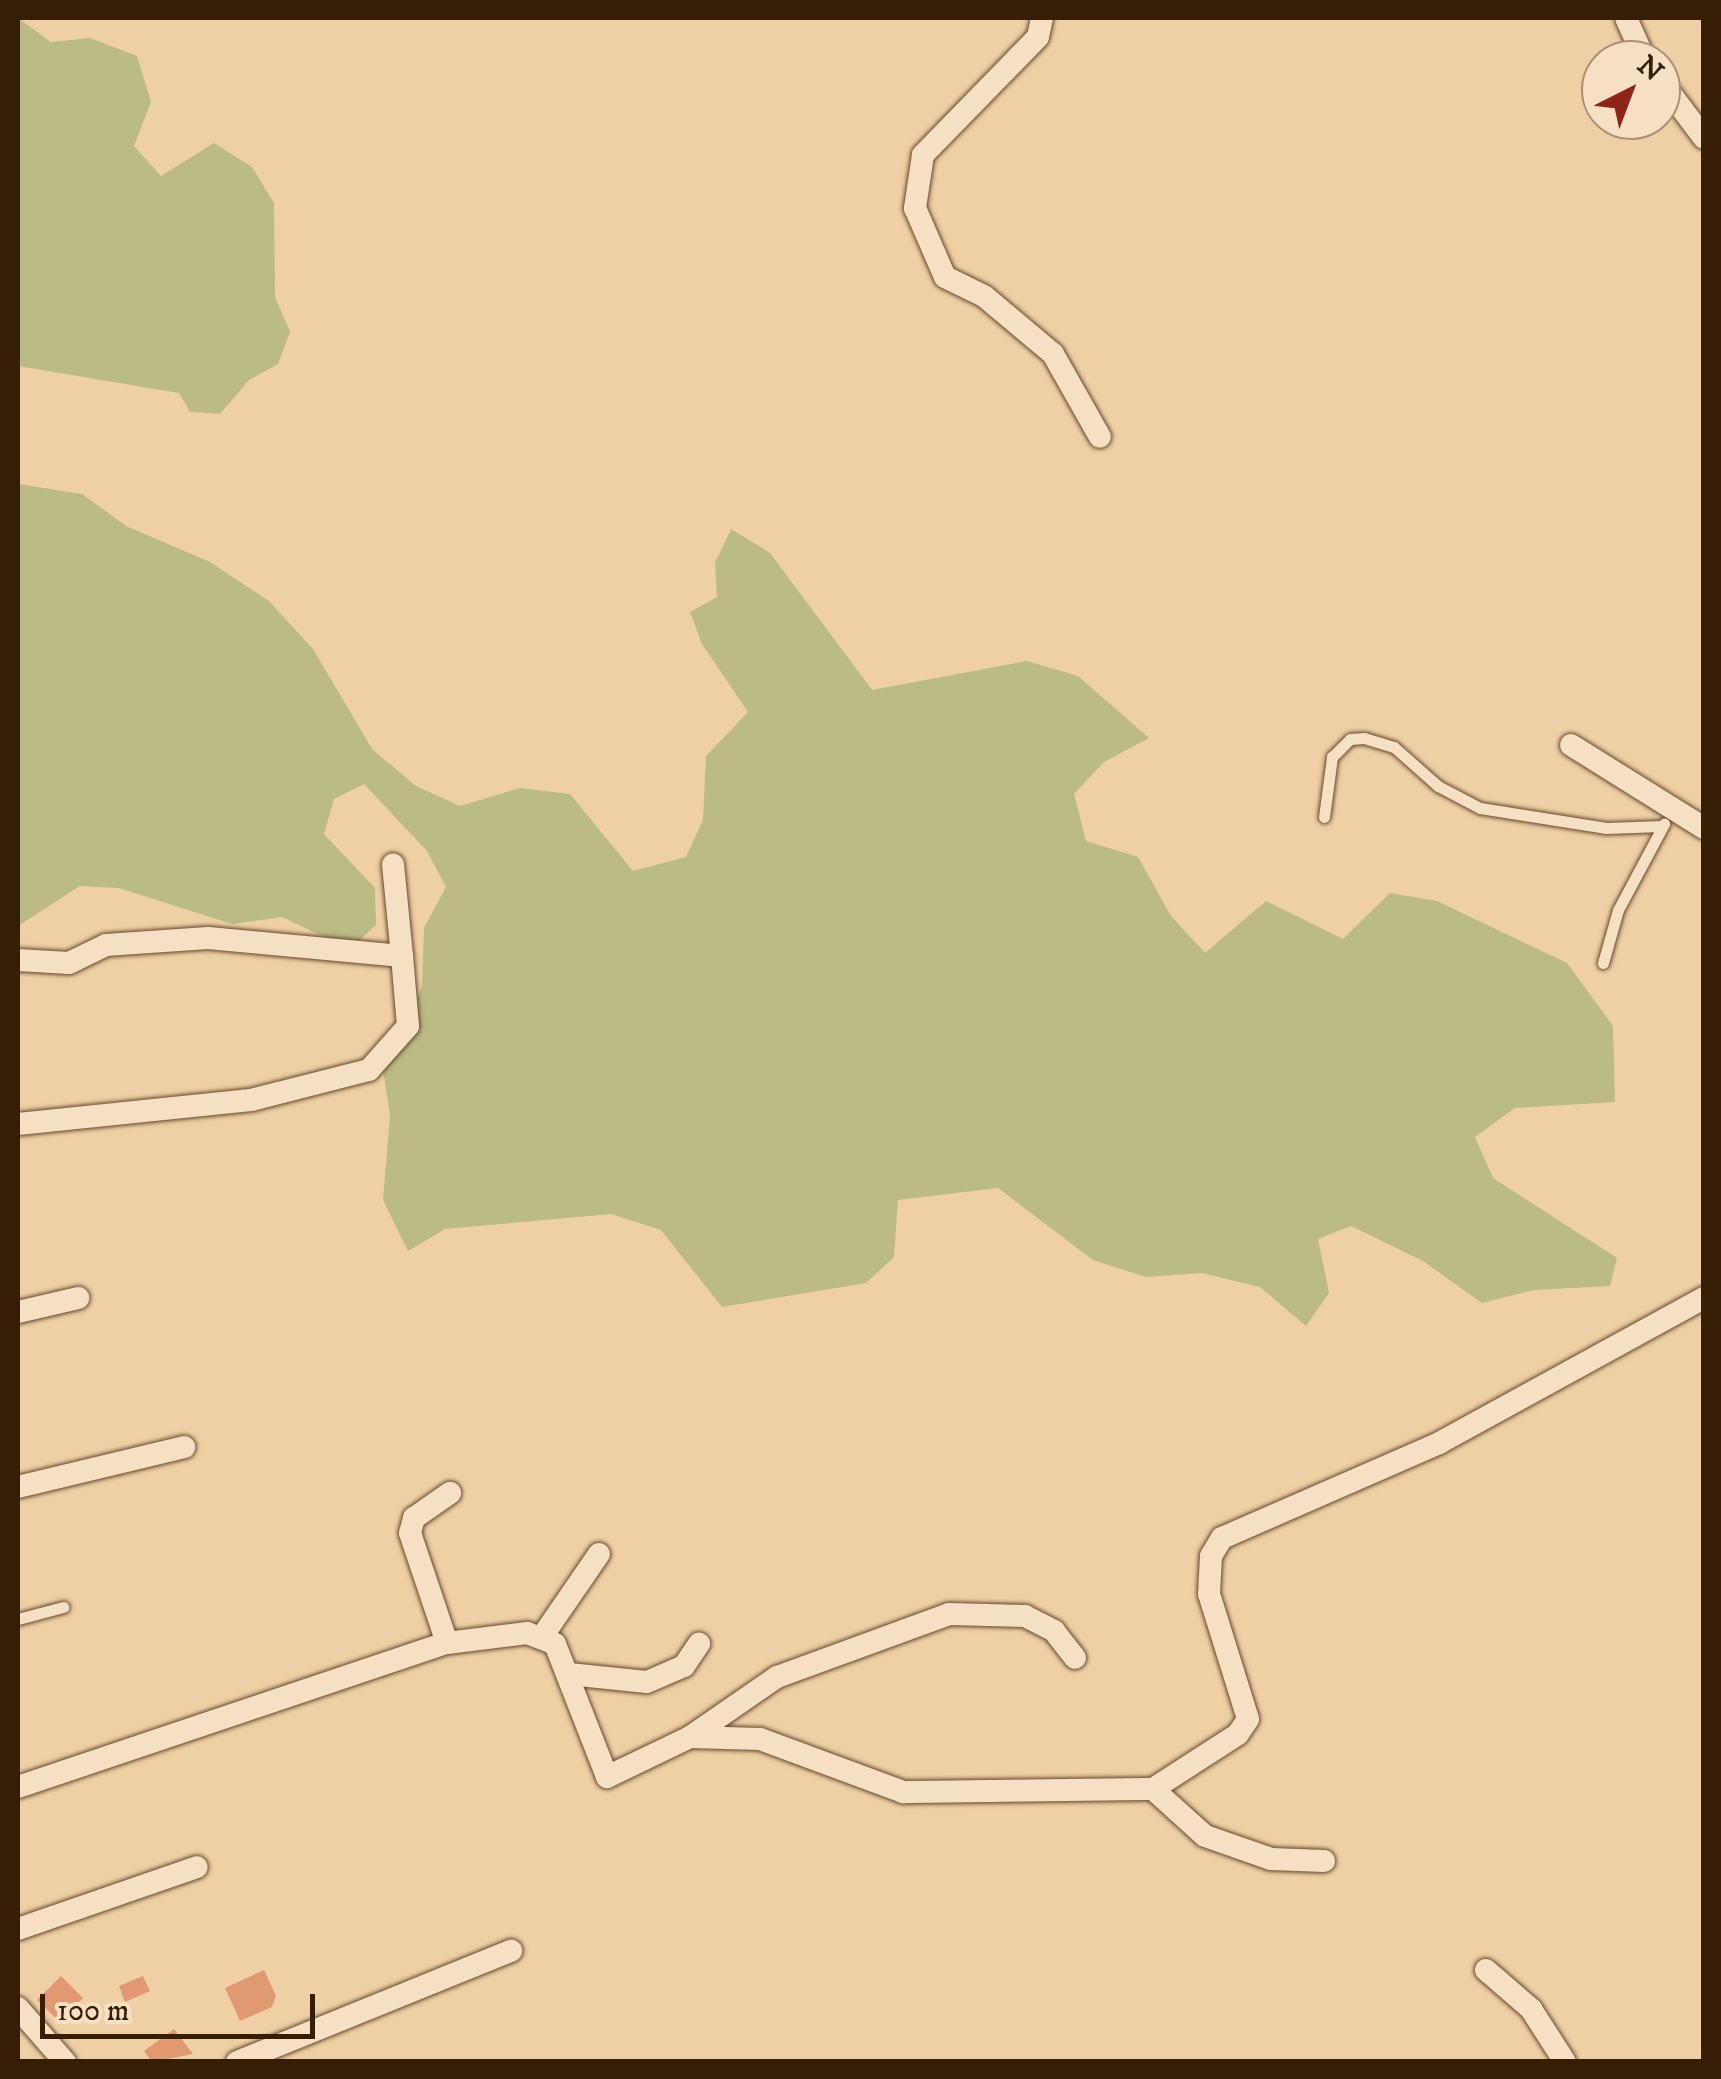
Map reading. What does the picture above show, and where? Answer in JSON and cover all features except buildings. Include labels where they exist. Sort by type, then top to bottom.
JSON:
[{"type":"street","points":[[1042,18],[1038,37],[924,155],[915,208],[945,277],[996,304],[1054,354],[1100,437]]},
{"type":"street","points":[[1681,108],[1704,138]]},
{"type":"street","points":[[1571,745],[1683,809],[1704,828]]},
{"type":"street","points":[[18,1124],[252,1100],[368,1070],[408,1026],[394,864]]},
{"type":"street","points":[[18,960],[69,963],[106,945],[208,938],[402,956]]},
{"type":"street","points":[[18,1312],[78,1298]]},
{"type":"street","points":[[690,1738],[760,1739],[903,1792],[1154,1789],[1238,1734],[1248,1719],[1246,1693],[1215,1632],[1209,1574],[1222,1538],[1439,1444],[1704,1298]]},
{"type":"street","points":[[18,1487],[184,1447]]},
{"type":"street","points":[[447,1643],[410,1533],[414,1518],[450,1493]]},
{"type":"street","points":[[544,1634],[599,1554]]},
{"type":"street","points":[[544,1634],[569,1674],[607,1777],[690,1738],[776,1677],[949,1614],[1025,1616],[1054,1630],[1075,1658]]},
{"type":"street","points":[[18,1787],[447,1643],[544,1634]]},
{"type":"street","points":[[569,1674],[648,1682],[684,1666],[699,1644]]},
{"type":"street","points":[[1154,1789],[1218,1842],[1270,1858],[1324,1860]]},
{"type":"street","points":[[18,1929],[197,1868]]},
{"type":"street","points":[[237,2062],[511,1951]]},
{"type":"street","points":[[1486,1970],[1531,2010],[1565,2062]]},
{"type":"street","points":[[18,2008],[65,2062]]},
{"type":"lane","points":[[1324,817],[1332,757],[1350,738],[1364,738],[1394,747],[1438,786],[1480,808],[1606,828],[1662,826]]},
{"type":"lane","points":[[1603,964],[1618,910],[1662,826],[1683,809]]},
{"type":"lane","points":[[18,1619],[63,1606]]},
{"type":"green space","points":[[18,18],[51,42],[90,38],[137,56],[151,102],[134,146],[161,176],[214,143],[252,167],[274,203],[275,297],[290,332],[278,364],[249,380],[220,414],[190,412],[179,393],[18,366]]},
{"type":"green space","points":[[18,484],[82,494],[126,526],[210,562],[269,601],[313,649],[372,749],[416,786],[460,806],[520,788],[570,794],[633,871],[686,857],[703,820],[706,756],[748,712],[702,644],[690,612],[717,597],[715,563],[731,529],[770,553],[872,690],[1027,661],[1078,676],[1149,738],[1104,762],[1074,794],[1086,841],[1138,857],[1171,916],[1205,953],[1266,901],[1343,939],[1390,893],[1437,901],[1567,963],[1613,1026],[1615,1102],[1515,1108],[1475,1137],[1493,1178],[1617,1258],[1610,1286],[1534,1290],[1482,1303],[1423,1261],[1351,1226],[1318,1239],[1329,1293],[1306,1326],[1260,1287],[1202,1273],[1146,1277],[1093,1260],[998,1188],[898,1200],[894,1257],[866,1283],[722,1307],[661,1230],[611,1214],[445,1229],[408,1251],[383,1200],[390,1116],[382,1063],[409,1023],[422,985],[424,928],[446,887],[427,851],[364,784],[334,799],[324,834],[375,888],[376,925],[350,949],[282,917],[232,924],[119,888],[80,886],[18,926]]}]
